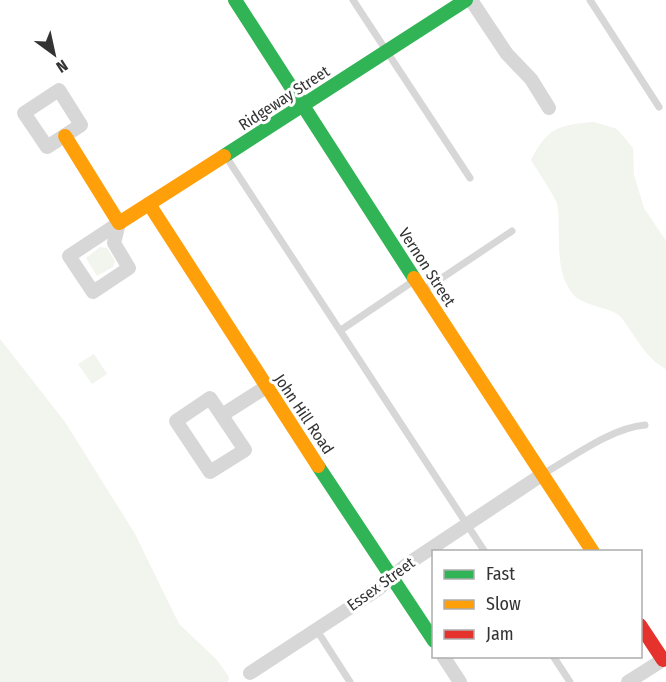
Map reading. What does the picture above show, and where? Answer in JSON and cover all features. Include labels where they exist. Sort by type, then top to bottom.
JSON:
[{"type":"street","name":"Vernon Street","points":[[235,0],[592,550]]},
{"type":"street","name":"Ridgeway Street","points":[[119,223],[466,0]]},
{"type":"street","points":[[471,0],[507,54],[531,79],[549,108]]},
{"type":"street","points":[[65,136],[119,223],[114,243],[129,268],[93,292],[69,256],[119,223]]},
{"type":"street","name":"John Hill Road","points":[[149,204],[266,387],[432,638]]},
{"type":"street","points":[[222,415],[266,387]]},
{"type":"street","points":[[210,398],[222,415],[245,450],[210,472],[176,421],[210,398]]},
{"type":"street","name":"Essex Street","points":[[249,673],[377,590],[392,576],[543,474]]},
{"type":"street","points":[[628,682],[665,659],[642,628]]},
{"type":"street","points":[[444,658],[460,682]]},
{"type":"lane","points":[[353,0],[470,178]]},
{"type":"lane","points":[[590,0],[659,107]]},
{"type":"lane","points":[[225,155],[484,550]]},
{"type":"lane","points":[[341,330],[512,231]]},
{"type":"lane","points":[[543,474],[614,434],[630,427],[645,425]]},
{"type":"lane","points":[[316,629],[350,682]]},
{"type":"lane","points":[[554,658],[570,682]]},
{"type":"shaded area","points":[[594,122],[617,129],[633,148],[634,175],[644,208],[666,241],[666,369],[652,359],[616,313],[577,298],[562,273],[557,203],[531,160],[549,134],[563,127]]},
{"type":"shaded area","points":[[100,247],[107,248],[115,261],[113,267],[97,276],[86,258]]},
{"type":"shaded area","points":[[0,339],[65,422],[135,534],[179,624],[217,660],[229,677],[228,682],[0,682]]},
{"type":"shaded area","points":[[94,354],[107,374],[92,384],[78,364]]},
{"type":"traffic: fast","points":[[235,0],[414,278]]},
{"type":"traffic: fast","points":[[224,156],[466,0]]},
{"type":"traffic: fast","points":[[318,466],[432,638]]},
{"type":"traffic: slow","points":[[65,136],[119,223],[224,156]]},
{"type":"traffic: slow","points":[[149,204],[318,466]]},
{"type":"traffic: slow","points":[[414,278],[592,550]]},
{"type":"traffic: jam","points":[[642,628],[663,660]]}]
